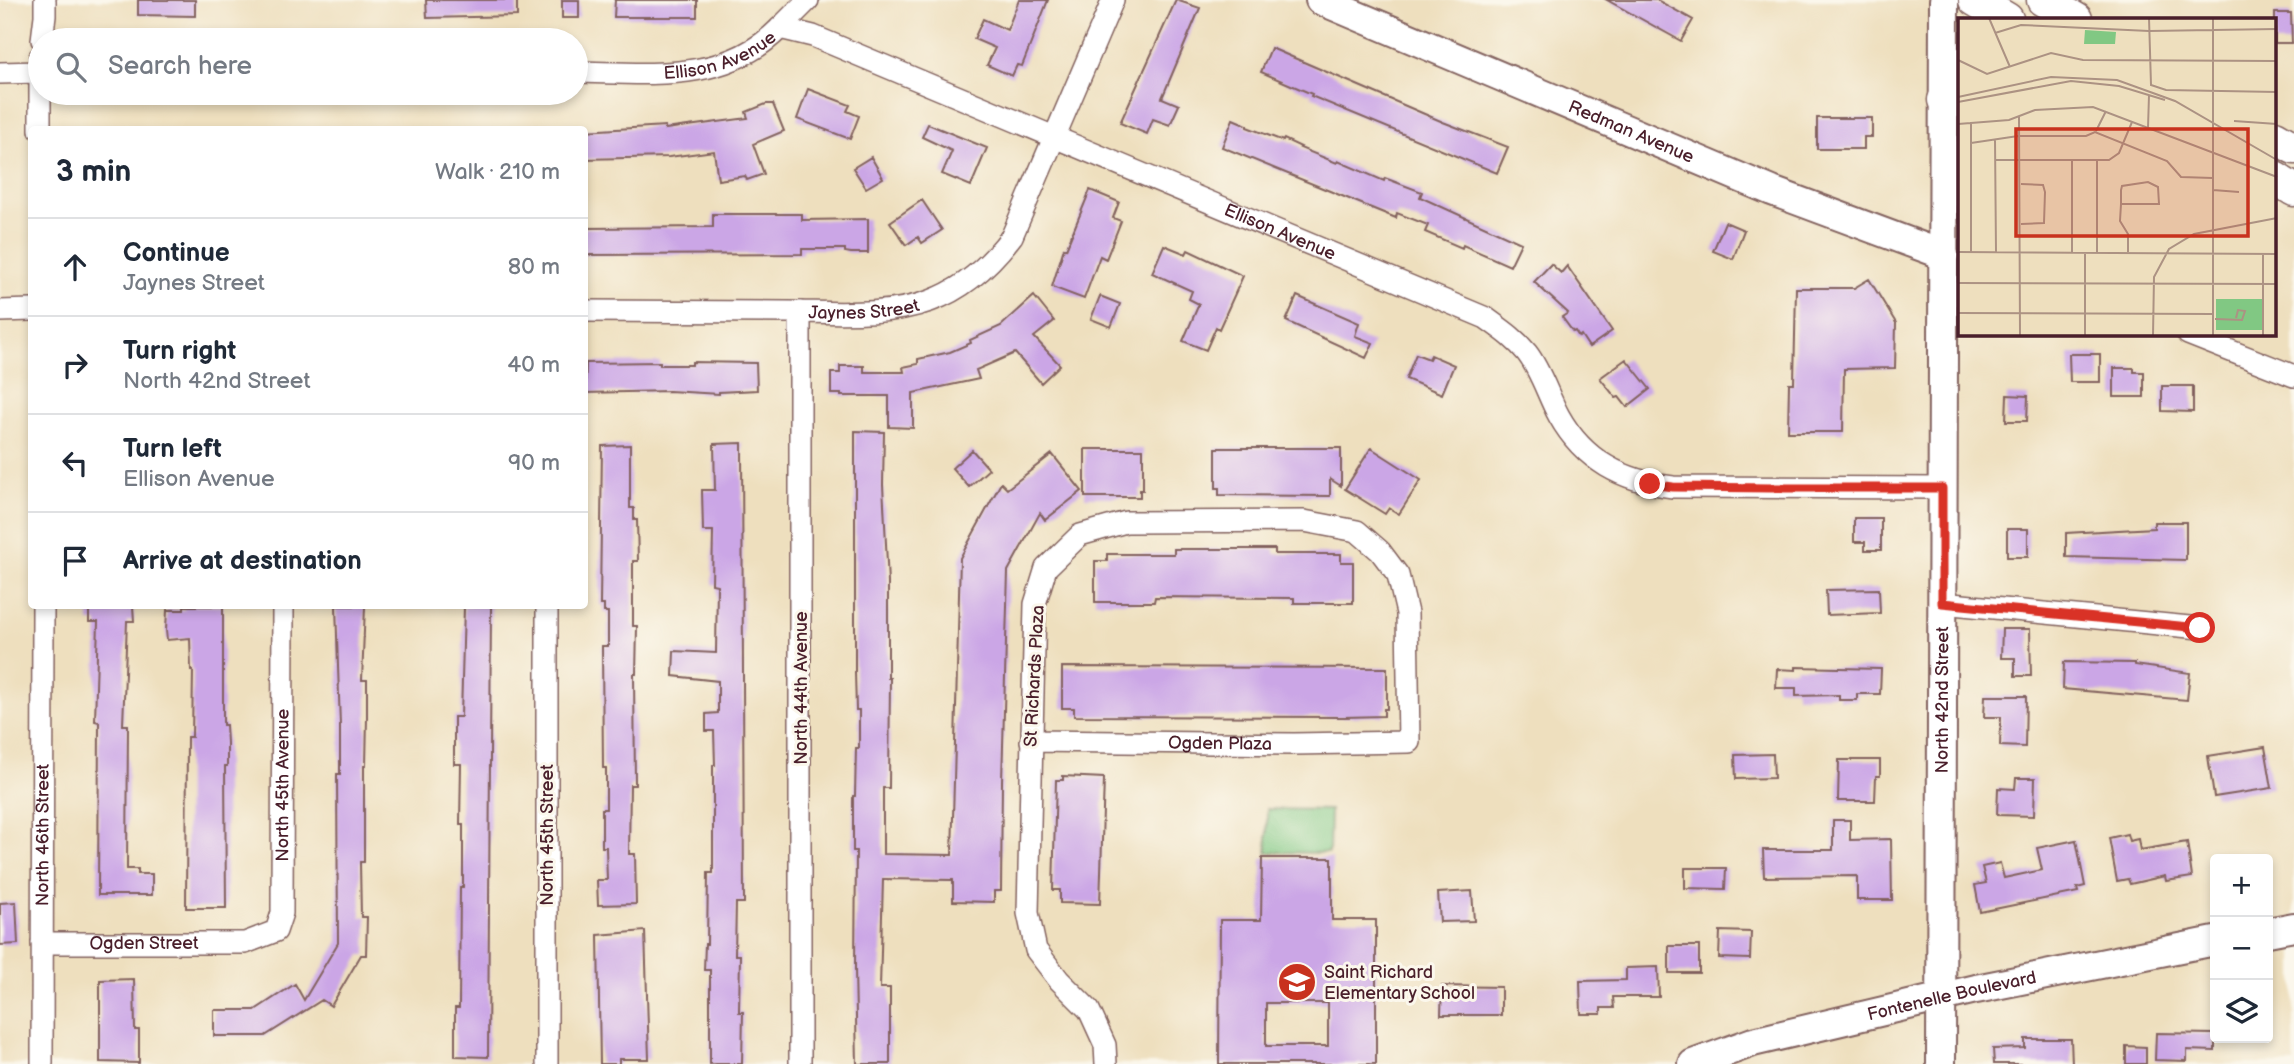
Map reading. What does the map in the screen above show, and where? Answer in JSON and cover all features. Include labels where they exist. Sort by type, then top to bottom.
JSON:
[{"type":"main road","name":"Redman Avenue","points":[[1320,0],[1772,191],[1952,257]]},
{"type":"main road","name":"North 42nd Street","points":[[1941,1064],[1942,488],[1952,257],[1944,100],[1944,0]]},
{"type":"main road","points":[[1975,0],[2005,18]]},
{"type":"main road","points":[[2043,0],[2074,18]]},
{"type":"main road","points":[[1944,100],[1958,68]]},
{"type":"main road","points":[[2276,138],[2294,148]]},
{"type":"main road","points":[[2276,179],[2294,190]]},
{"type":"main road","points":[[2273,931],[2294,927]]},
{"type":"main road","name":"Fontenelle Boulevard","points":[[1693,1064],[1753,1042],[1942,997],[2052,972],[2210,942]]},
{"type":"street","points":[[43,28],[45,0]]},
{"type":"street","points":[[780,29],[808,0]]},
{"type":"street","name":"Jaynes Street","points":[[588,311],[870,312],[919,305],[952,291],[977,275],[1012,236],[1113,0]]},
{"type":"street","name":"Ellison Avenue","points":[[588,72],[685,73],[710,68],[737,58],[765,43],[780,29],[813,36],[1486,318],[1511,335],[1529,356],[1559,417],[1585,450],[1630,479],[1673,487],[1942,488]]},
{"type":"street","points":[[0,73],[28,72]]},
{"type":"street","points":[[40,105],[40,126]]},
{"type":"street","points":[[0,310],[28,310]]},
{"type":"street","name":"North 44th Avenue","points":[[800,312],[800,1064]]},
{"type":"street","points":[[2193,336],[2294,376]]},
{"type":"street","name":"St Richards Plaza","points":[[1106,1064],[1105,1045],[1089,1010],[1059,980],[1036,950],[1028,913],[1035,604],[1046,568],[1080,535],[1126,522],[1304,521],[1357,531],[1380,551],[1398,575],[1407,613],[1409,742]]},
{"type":"street","points":[[1942,603],[2200,628]]},
{"type":"street","name":"North 46th Street","points":[[42,1064],[43,609]]},
{"type":"street","name":"North 45th Avenue","points":[[245,943],[276,931],[282,913],[283,609]]},
{"type":"street","name":"North 45th Street","points":[[547,609],[547,1064]]},
{"type":"street","name":"Ogden Plaza","points":[[1031,741],[1294,744],[1409,742]]},
{"type":"street","name":"Ogden Street","points":[[42,943],[245,943]]},
{"type":"green space","points":[[1267,809],[1330,810],[1329,853],[1267,852]]},
{"type":"building","points":[[138,0],[195,0],[195,16],[138,15]]},
{"type":"building","points":[[426,0],[517,0],[517,16],[427,18]]},
{"type":"building","points":[[562,0],[579,0],[579,18],[562,18]]},
{"type":"building","points":[[615,0],[697,0],[697,17],[614,17]]},
{"type":"building","points":[[1019,0],[1048,0],[1022,66],[1017,65],[1012,76],[987,65],[995,48],[974,39],[983,19],[1007,30]]},
{"type":"building","points":[[1176,0],[1200,8],[1162,98],[1179,105],[1170,125],[1153,119],[1147,134],[1120,123]]},
{"type":"building","points":[[1607,0],[1657,0],[1693,20],[1681,41]]},
{"type":"building","points":[[2275,13],[2291,13],[2292,43],[2276,43]]},
{"type":"building","points":[[1271,48],[1508,147],[1497,173],[1311,96],[1312,94],[1261,72]]},
{"type":"building","points":[[808,89],[850,105],[847,111],[859,116],[850,139],[797,119]]},
{"type":"building","points":[[773,104],[784,131],[753,144],[764,174],[747,180],[745,176],[718,180],[714,151],[669,157],[588,159],[588,131],[665,126],[665,129],[748,118],[746,112]]},
{"type":"building","points":[[1817,118],[1872,118],[1872,137],[1864,137],[1864,149],[1817,149]]},
{"type":"building","points":[[1233,119],[1337,163],[1338,161],[1384,181],[1385,178],[1422,192],[1420,197],[1521,243],[1510,266],[1425,232],[1428,225],[1397,213],[1396,218],[1222,147]]},
{"type":"building","points":[[928,124],[987,148],[971,186],[942,174],[952,151],[922,137]]},
{"type":"building","points":[[871,157],[883,178],[866,188],[853,168]]},
{"type":"building","points":[[1090,190],[1119,202],[1113,218],[1121,221],[1106,259],[1100,256],[1084,299],[1052,287],[1064,248],[1066,249]]},
{"type":"building","points":[[922,200],[942,230],[922,243],[918,237],[906,245],[890,222]]},
{"type":"building","points":[[713,214],[802,214],[802,220],[868,219],[868,253],[845,252],[845,249],[802,249],[802,254],[588,255],[588,228],[713,227]]},
{"type":"building","points":[[1725,222],[1744,230],[1733,259],[1713,251]]},
{"type":"building","points":[[1164,245],[1186,254],[1188,250],[1243,276],[1219,329],[1216,327],[1206,350],[1183,341],[1199,304],[1189,299],[1192,291],[1152,273]]},
{"type":"building","points":[[1551,264],[1561,273],[1567,266],[1612,331],[1589,347],[1562,317],[1568,313],[1534,282]]},
{"type":"building","points":[[1869,279],[1896,323],[1895,368],[1844,369],[1843,432],[1788,432],[1789,383],[1794,383],[1796,288],[1854,288]]},
{"type":"building","points":[[1034,296],[1054,321],[1034,337],[1060,365],[1041,383],[1015,353],[976,370],[979,379],[913,393],[913,428],[889,427],[889,396],[831,394],[831,373],[840,373],[840,366],[864,366],[864,372],[904,372],[903,367],[918,364],[918,359],[950,352],[1001,326]]},
{"type":"building","points":[[1100,296],[1120,304],[1111,327],[1091,319]]},
{"type":"building","points":[[1297,296],[1359,323],[1355,336],[1373,343],[1366,358],[1286,321]]},
{"type":"building","points":[[1416,354],[1429,359],[1431,355],[1454,365],[1442,394],[1406,379]]},
{"type":"building","points":[[2069,354],[2100,354],[2100,382],[2070,382]]},
{"type":"building","points":[[1626,359],[1650,389],[1627,407],[1600,378]]},
{"type":"building","points":[[588,363],[756,363],[757,390],[719,394],[669,391],[588,393]]},
{"type":"building","points":[[2114,368],[2134,368],[2134,372],[2144,372],[2144,397],[2114,397]]},
{"type":"building","points":[[2162,386],[2193,386],[2193,412],[2162,411]]},
{"type":"building","points":[[2007,395],[2028,396],[2027,421],[2006,421]]},
{"type":"building","points":[[855,431],[884,432],[883,485],[890,678],[889,788],[883,788],[883,854],[952,855],[960,558],[1001,483],[1007,489],[1052,454],[1082,491],[1045,520],[1040,513],[1008,571],[1001,891],[994,891],[994,902],[953,901],[953,880],[883,879],[880,988],[890,988],[890,1064],[857,1064],[856,851],[853,851],[853,796],[856,748],[859,748],[855,672]]},
{"type":"building","points":[[742,443],[744,903],[736,903],[735,955],[740,955],[742,1064],[710,1064],[710,970],[704,970],[708,873],[713,873],[715,765],[714,731],[706,731],[706,714],[718,713],[718,681],[673,676],[674,651],[716,653],[717,585],[712,584],[713,531],[703,531],[702,490],[715,490],[714,444]]},
{"type":"building","points":[[630,445],[630,508],[634,508],[634,520],[637,520],[638,561],[633,561],[633,626],[637,626],[634,674],[635,785],[630,785],[629,854],[635,854],[636,904],[598,905],[597,880],[607,880],[606,847],[602,847],[606,768],[603,768],[602,646],[608,646],[608,612],[604,612],[604,605],[600,605],[602,446]]},
{"type":"building","points":[[1216,448],[1341,448],[1341,486],[1330,479],[1330,496],[1219,495],[1219,488],[1216,488]]},
{"type":"building","points":[[1371,448],[1421,480],[1399,514],[1389,508],[1385,514],[1345,489]]},
{"type":"building","points":[[1085,449],[1143,449],[1143,490],[1140,490],[1140,497],[1085,497]]},
{"type":"building","points":[[972,450],[989,469],[969,487],[952,468]]},
{"type":"building","points":[[1854,518],[1881,518],[1881,550],[1865,550],[1865,542],[1854,542]]},
{"type":"building","points":[[2154,522],[2186,522],[2186,560],[2066,557],[2066,533],[2154,528]]},
{"type":"building","points":[[2007,529],[2028,529],[2028,557],[2007,557]]},
{"type":"building","points":[[1174,549],[1275,549],[1275,554],[1341,554],[1341,562],[1353,562],[1353,603],[1294,603],[1294,598],[1155,597],[1154,602],[1095,602],[1095,561],[1107,561],[1107,554],[1174,554]]},
{"type":"building","points":[[1879,589],[1880,613],[1827,615],[1826,590]]},
{"type":"building","points":[[89,609],[133,609],[134,621],[127,621],[123,725],[128,725],[127,869],[138,869],[138,874],[152,874],[152,895],[98,895],[99,722],[95,721],[98,622],[89,622]]},
{"type":"building","points":[[223,609],[223,725],[226,725],[227,743],[226,908],[186,908],[187,737],[192,737],[193,670],[190,638],[167,640],[166,630],[167,610]]},
{"type":"building","points":[[336,609],[365,609],[362,680],[367,680],[367,717],[364,862],[360,862],[361,917],[367,917],[366,955],[361,955],[331,1006],[322,1000],[265,1036],[214,1036],[214,1010],[255,1010],[295,984],[304,1000],[338,943],[337,774],[340,774]]},
{"type":"building","points":[[464,609],[491,609],[488,1057],[455,1056],[455,1008],[459,1008],[463,824],[460,824],[461,764],[454,764],[454,717],[461,717]]},
{"type":"building","points":[[2002,629],[2030,629],[2031,676],[2015,676],[2015,658],[2001,658]]},
{"type":"building","points":[[2064,662],[2135,663],[2190,673],[2187,700],[2063,689]]},
{"type":"building","points":[[1062,667],[1387,668],[1387,709],[1384,709],[1384,716],[1344,717],[1074,716],[1074,708],[1062,708]]},
{"type":"building","points":[[1796,667],[1881,669],[1880,694],[1857,694],[1857,700],[1839,700],[1839,695],[1796,696],[1796,688],[1776,688],[1777,669],[1796,670]]},
{"type":"building","points":[[1985,696],[2026,696],[2025,747],[2000,746],[2001,717],[1984,717]]},
{"type":"building","points":[[2265,747],[2272,788],[2214,797],[2208,756]]},
{"type":"building","points":[[1773,754],[1774,778],[1736,779],[1735,755]]},
{"type":"building","points":[[1839,760],[1880,760],[1875,801],[1838,801]]},
{"type":"building","points":[[1063,776],[1104,778],[1100,904],[1060,903],[1060,890],[1053,890],[1056,780],[1063,780]]},
{"type":"building","points":[[2016,778],[2035,778],[2034,816],[1997,815],[1998,788],[2015,789]]},
{"type":"building","points":[[1833,820],[1850,820],[1850,840],[1891,839],[1892,900],[1857,900],[1857,876],[1764,877],[1763,850],[1833,850]]},
{"type":"building","points":[[2127,834],[2129,841],[2138,839],[2140,850],[2187,842],[2192,877],[2166,881],[2165,876],[2130,884],[2128,879],[2117,881],[2109,838]]},
{"type":"building","points":[[2076,840],[2085,886],[2077,888],[2078,892],[1980,912],[1975,885],[1986,883],[1982,867],[2000,863],[2004,878],[2042,870],[2037,848]]},
{"type":"building","points":[[1262,858],[1332,858],[1332,920],[1376,920],[1376,1064],[1219,1064],[1220,920],[1261,920]],"holes":[[[1266,1003],[1328,1003],[1328,1046],[1266,1046]]]},
{"type":"building","points":[[1685,868],[1726,868],[1725,889],[1685,888]]},
{"type":"building","points":[[1472,891],[1474,921],[1440,922],[1438,893]]},
{"type":"building","points":[[16,902],[18,944],[0,945],[0,903]]},
{"type":"building","points":[[645,931],[649,1059],[619,1059],[619,1064],[600,1064],[598,935]]},
{"type":"building","points":[[1720,931],[1751,932],[1750,959],[1719,958]]},
{"type":"building","points":[[1669,946],[1699,946],[1699,973],[1669,973]]},
{"type":"building","points":[[1658,967],[1659,997],[1613,997],[1614,1008],[1601,1008],[1601,1014],[1581,1014],[1580,981],[1626,980],[1626,968]]},
{"type":"building","points":[[134,979],[139,1063],[100,1062],[100,980]]},
{"type":"building","points":[[1442,986],[1501,987],[1501,1015],[1441,1015]]},
{"type":"building","points":[[2156,1033],[2210,1034],[2210,1043],[2215,1043],[2215,1051],[2187,1050],[2187,1061],[2155,1060]]},
{"type":"building","points":[[2025,1039],[2071,1039],[2072,1064],[1994,1064],[1993,1049],[2025,1048]]},
{"type":"building","points":[[2126,1046],[2146,1047],[2146,1064],[2126,1064]]},
{"type":"place","name":"Saint Richard Elementary School","points":[[1297,982]]},
{"type":"route","points":[[1650,484],[1673,487],[1942,488],[1942,603],[2200,628]]}]
